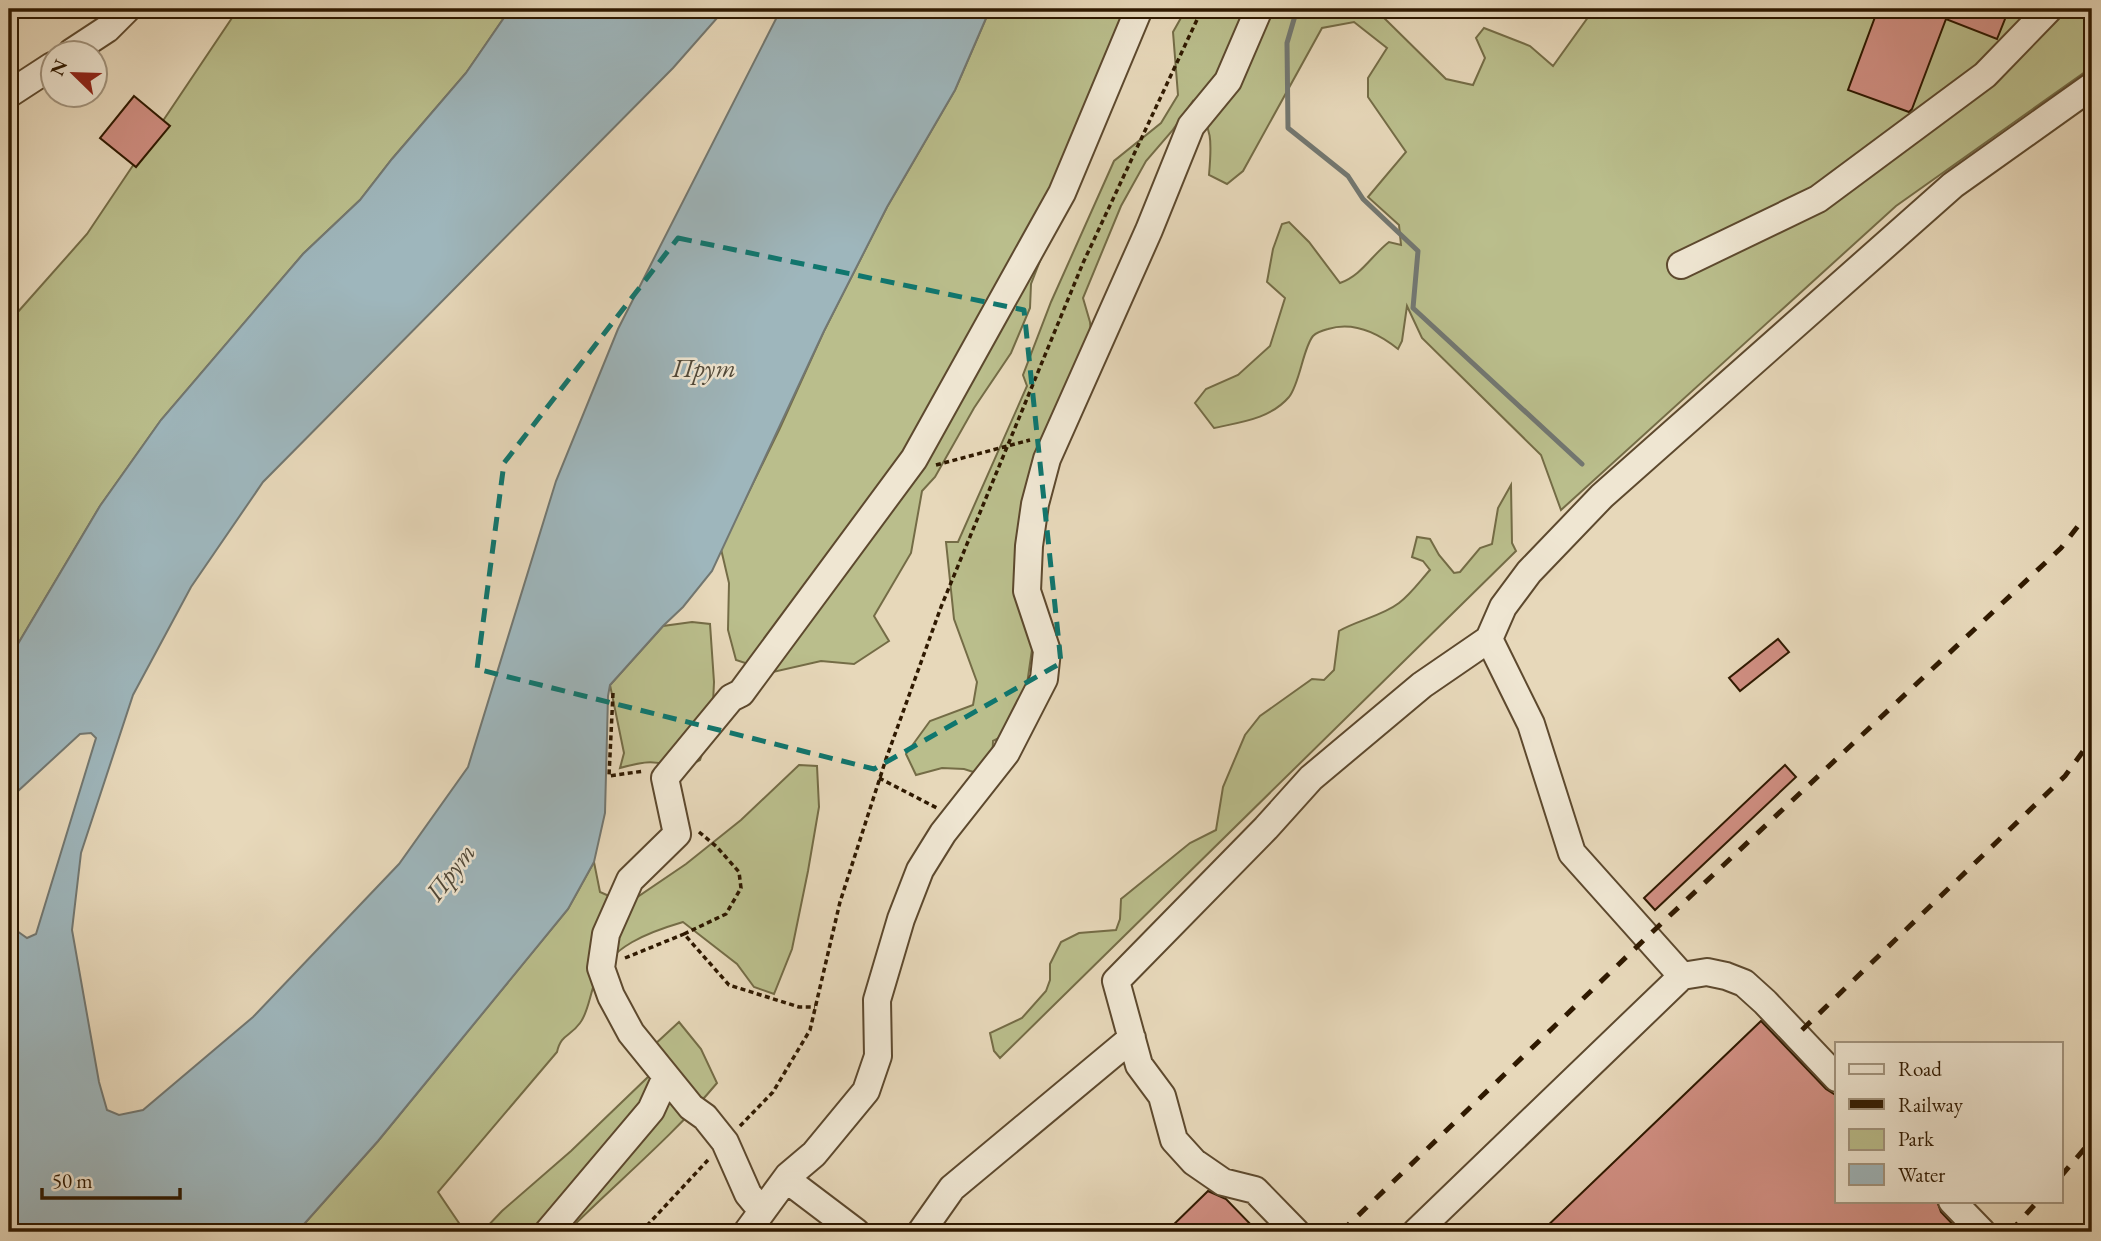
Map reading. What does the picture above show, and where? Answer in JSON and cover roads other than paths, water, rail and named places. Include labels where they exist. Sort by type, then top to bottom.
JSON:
[{"type":"street","points":[[93,38],[107,29],[127,9]]},
{"type":"street","points":[[754,1222],[747,1194],[725,1142],[705,1117],[691,1107],[631,1033],[611,996],[601,968],[606,934],[630,880],[677,834],[665,778],[731,698],[741,693],[914,459],[1062,193],[1139,9]]},
{"type":"street","points":[[754,1222],[786,1179],[814,1154],[866,1091],[878,1056],[877,1000],[901,919],[920,870],[955,817],[1006,753],[1044,679],[1047,651],[1027,591],[1035,503],[1048,459],[1149,230],[1191,126],[1228,81],[1259,9]]},
{"type":"street","points":[[1681,265],[1818,200],[1985,75],[2049,9]]},
{"type":"street","points":[[9,94],[38,75]]},
{"type":"street","points":[[1296,1232],[1255,1190],[1223,1182],[1194,1162],[1174,1140],[1162,1096],[1139,1065],[1116,981],[1266,828],[1311,778],[1422,685],[1489,639],[1503,607],[1529,572],[1602,496],[1953,185],[2092,86]]},
{"type":"street","points":[[1489,639],[1531,724],[1572,853],[1682,976]]},
{"type":"street","points":[[1416,1232],[1682,976],[1707,972],[1744,983],[1835,1076]]},
{"type":"street","points":[[921,1232],[952,1188],[1132,1038]]},
{"type":"street","points":[[548,1232],[651,1110],[666,1077]]},
{"type":"street","points":[[786,1179],[856,1232]]},
{"type":"street","points":[[1953,1202],[1982,1232]]},
{"type":"water","name":"Прут","points":[[510,9],[725,9],[673,68],[263,482],[191,587],[133,695],[81,853],[72,930],[99,1082],[107,1110],[119,1115],[143,1110],[253,1017],[399,864],[468,767],[556,481],[618,329],[781,9],[990,9],[955,90],[887,207],[824,331],[712,571],[683,607],[610,685],[605,813],[594,862],[568,909],[378,1141],[297,1232],[9,1232],[9,905],[17,931],[27,938],[36,934],[96,738],[91,733],[80,734],[17,792],[9,806],[9,659],[100,506],[161,420],[303,254],[360,200],[466,73]]},
{"type":"waterway","points":[[1297,9],[1287,43],[1288,128],[1348,176],[1363,199],[1418,251],[1413,308],[1582,464]]},
{"type":"railway","points":[[1341,1232],[1647,937],[2061,548],[2092,508]]},
{"type":"railway","points":[[1802,1030],[2065,776],[2092,739]]},
{"type":"railway","points":[[2062,1175],[2092,1140]]},
{"type":"railway","points":[[2010,1232],[2037,1202]]}]
